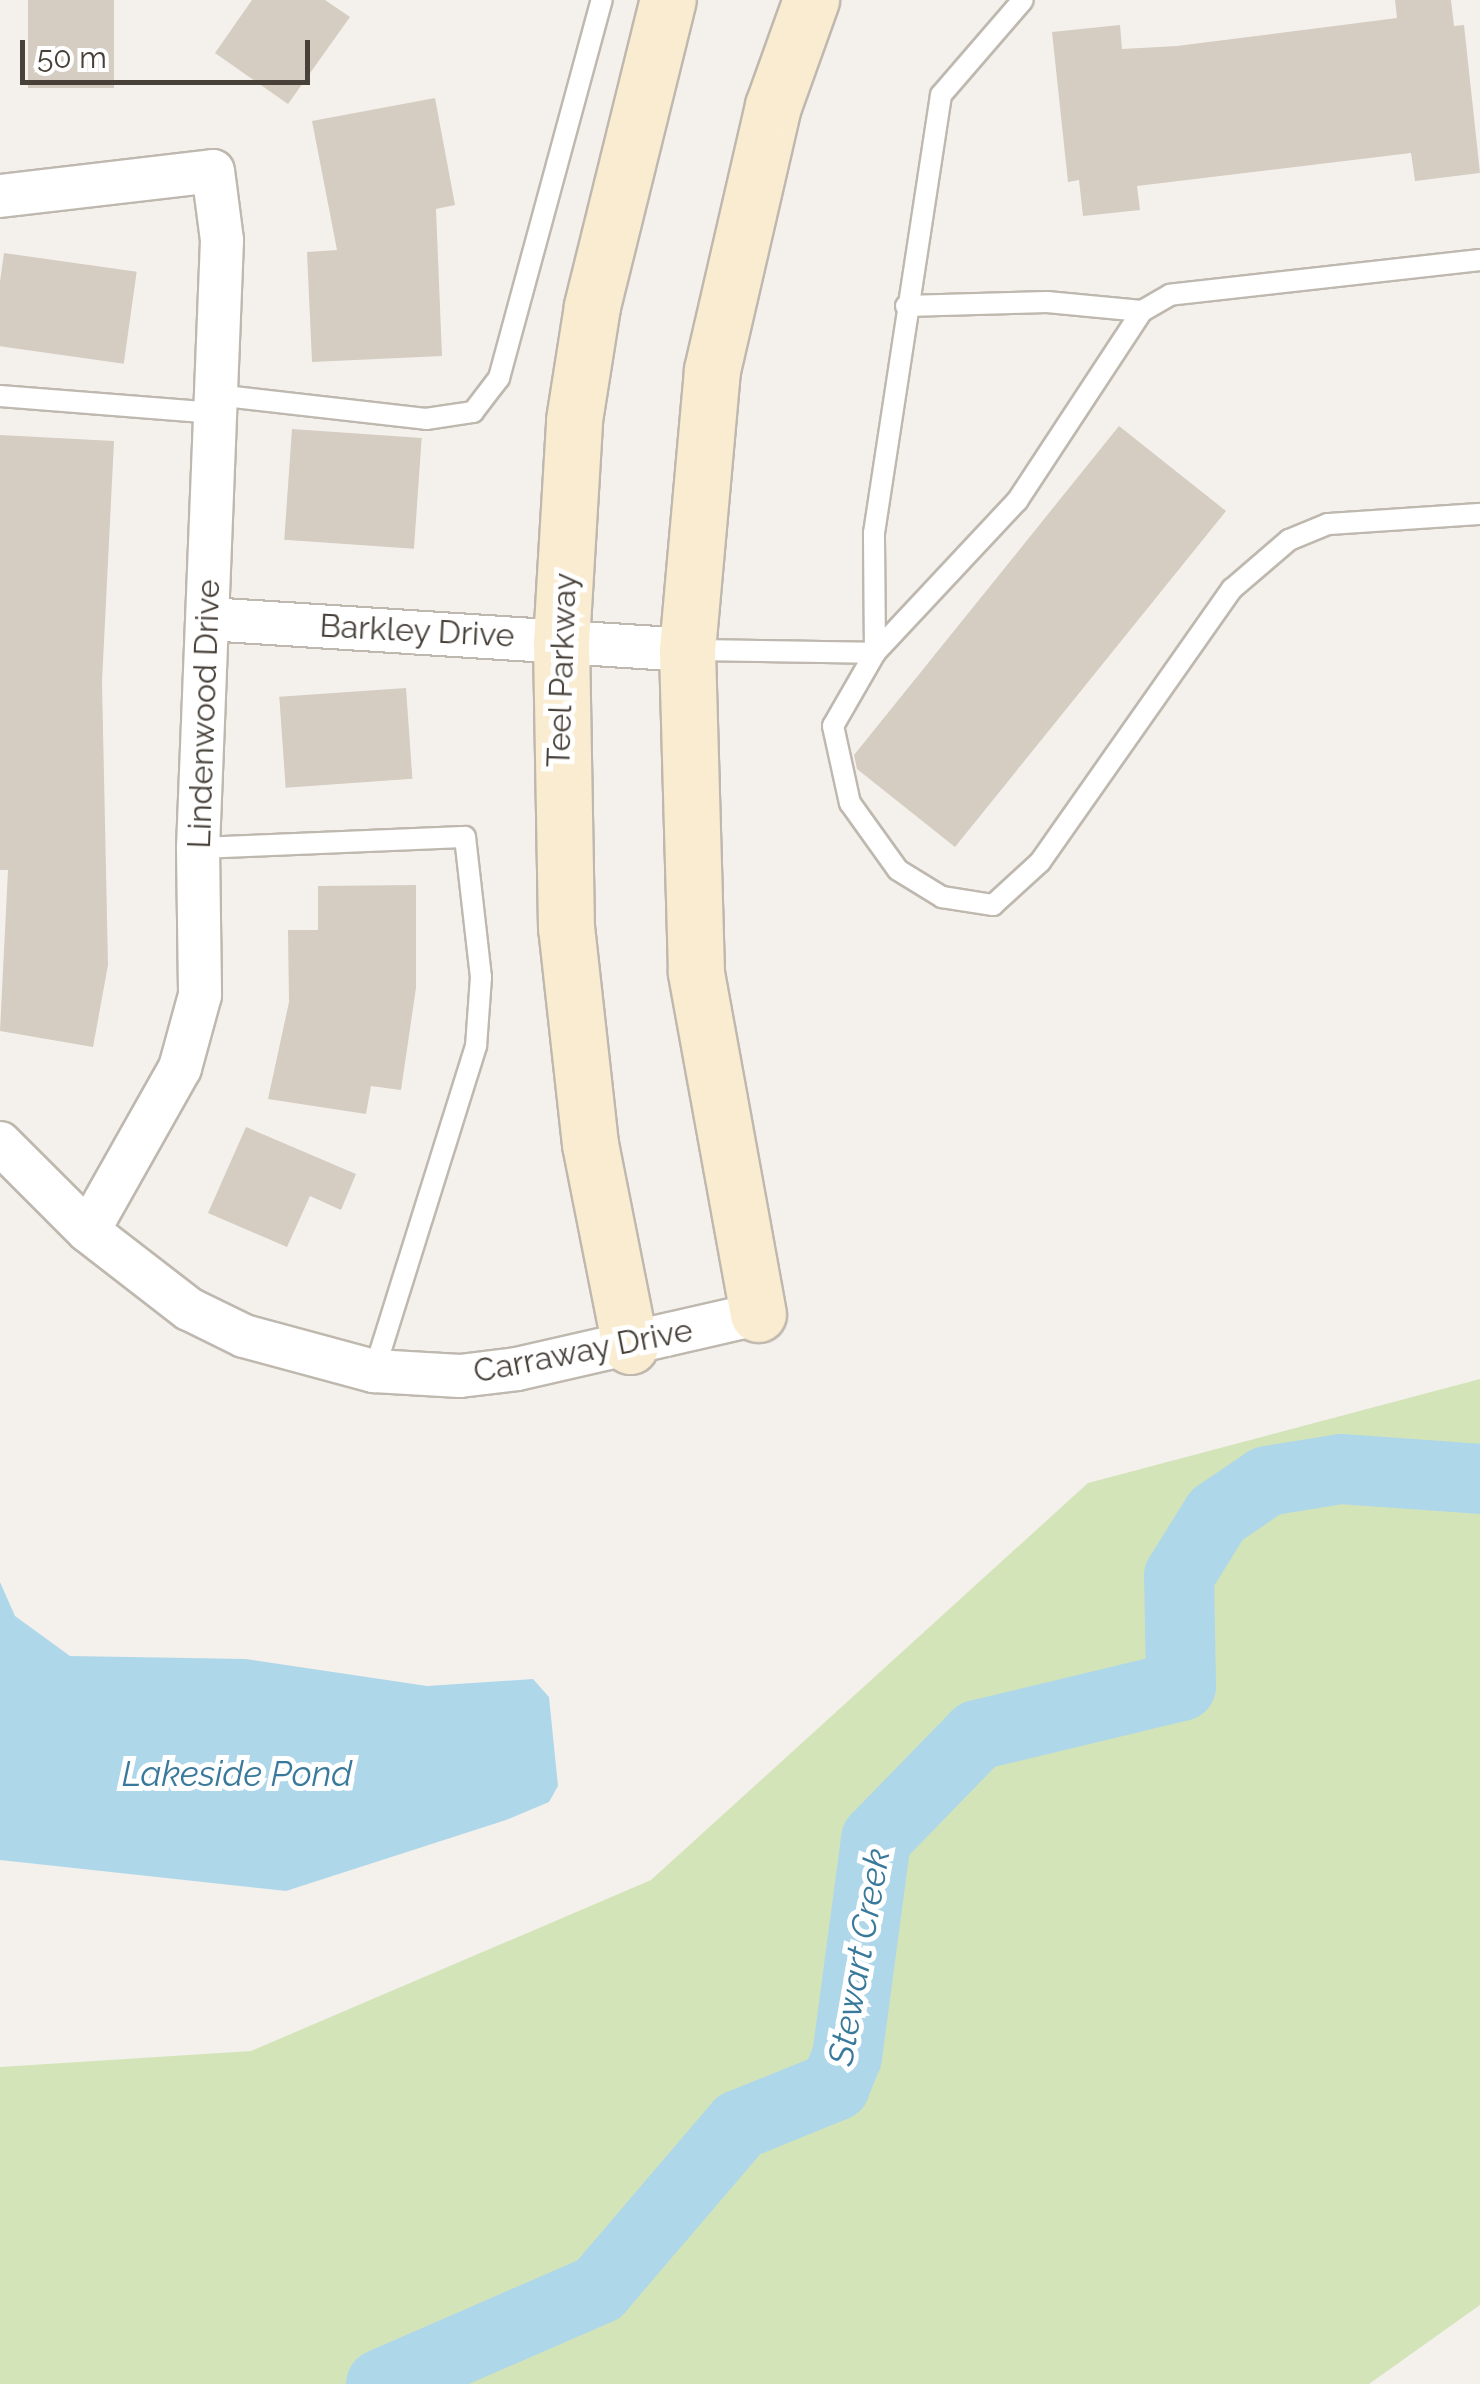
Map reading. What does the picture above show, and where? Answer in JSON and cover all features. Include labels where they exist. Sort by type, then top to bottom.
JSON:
[{"type":"street","name":"Teel Parkway","points":[[630,1346],[590,1144],[566,928],[561,642],[574,420],[592,306],[668,0]]},
{"type":"street","points":[[758,1314],[696,972],[687,650],[712,370],[773,106],[811,0]]},
{"type":"street","name":"Lindenwood Drive","points":[[0,196],[213,171],[222,240],[198,848],[200,995],[180,1068],[88,1231]]},
{"type":"street","name":"Barkley Drive","points":[[208,619],[687,650]]},
{"type":"street","name":"Carraway Drive","points":[[0,1143],[88,1231],[188,1308],[230,1329],[374,1371],[460,1376],[630,1346],[758,1314]]},
{"type":"lane","points":[[0,396],[216,404],[426,419],[473,412],[498,378],[602,0]]},
{"type":"lane","points":[[876,652],[874,534],[940,95],[1023,0]]},
{"type":"lane","points":[[906,306],[1047,302],[1142,311],[1188,292],[1480,260]]},
{"type":"lane","points":[[1142,311],[1017,501],[876,652],[833,726],[850,804],[898,870],[942,896],[992,905],[1040,862],[1232,589],[1288,540],[1328,524],[1480,514]]},
{"type":"lane","points":[[687,650],[876,652]]},
{"type":"lane","points":[[198,848],[465,836],[480,977],[476,1046],[374,1371]]},
{"type":"green space","points":[[1480,1379],[1480,2305],[1369,2384],[0,2384],[0,2067],[251,2051],[651,1880],[1088,1483]]},
{"type":"water","name":"Lakeside Pond","points":[[0,1582],[15,1616],[70,1656],[246,1659],[427,1686],[533,1679],[549,1697],[558,1786],[549,1802],[506,1820],[286,1891],[0,1860]]},
{"type":"building","points":[[28,0],[114,0],[114,88],[28,88]]},
{"type":"building","points":[[252,0],[325,0],[350,17],[288,104],[215,53]]},
{"type":"building","points":[[1395,0],[1451,0],[1454,26],[1464,25],[1480,173],[1415,181],[1411,153],[1137,186],[1140,210],[1083,216],[1079,180],[1068,182],[1052,32],[1120,25],[1122,49],[1177,46],[1397,18]]},
{"type":"building","points":[[435,98],[455,205],[436,209],[442,356],[312,362],[307,252],[337,250],[312,121]]},
{"type":"building","points":[[4,253],[137,272],[124,364],[0,346]]},
{"type":"building","points":[[1119,426],[1226,511],[955,847],[857,769],[854,755]]},
{"type":"building","points":[[292,429],[422,438],[414,549],[284,540]]},
{"type":"building","points":[[0,435],[114,441],[102,682],[108,965],[93,1047],[0,1031],[8,870],[0,870]]},
{"type":"building","points":[[406,688],[412,779],[286,788],[279,697]]},
{"type":"building","points":[[416,885],[416,988],[401,1090],[371,1086],[366,1114],[268,1099],[289,1002],[288,930],[318,930],[318,886]]},
{"type":"building","points":[[246,1127],[356,1174],[341,1210],[310,1196],[287,1247],[208,1213]]},
{"type":"waterway","name":"Stewart Creek","points":[[381,2384],[599,2289],[739,2125],[835,2086],[847,2057],[876,1839],[977,1735],[1181,1686],[1179,1576],[1217,1515],[1267,1481],[1341,1469],[1480,1479]]}]
